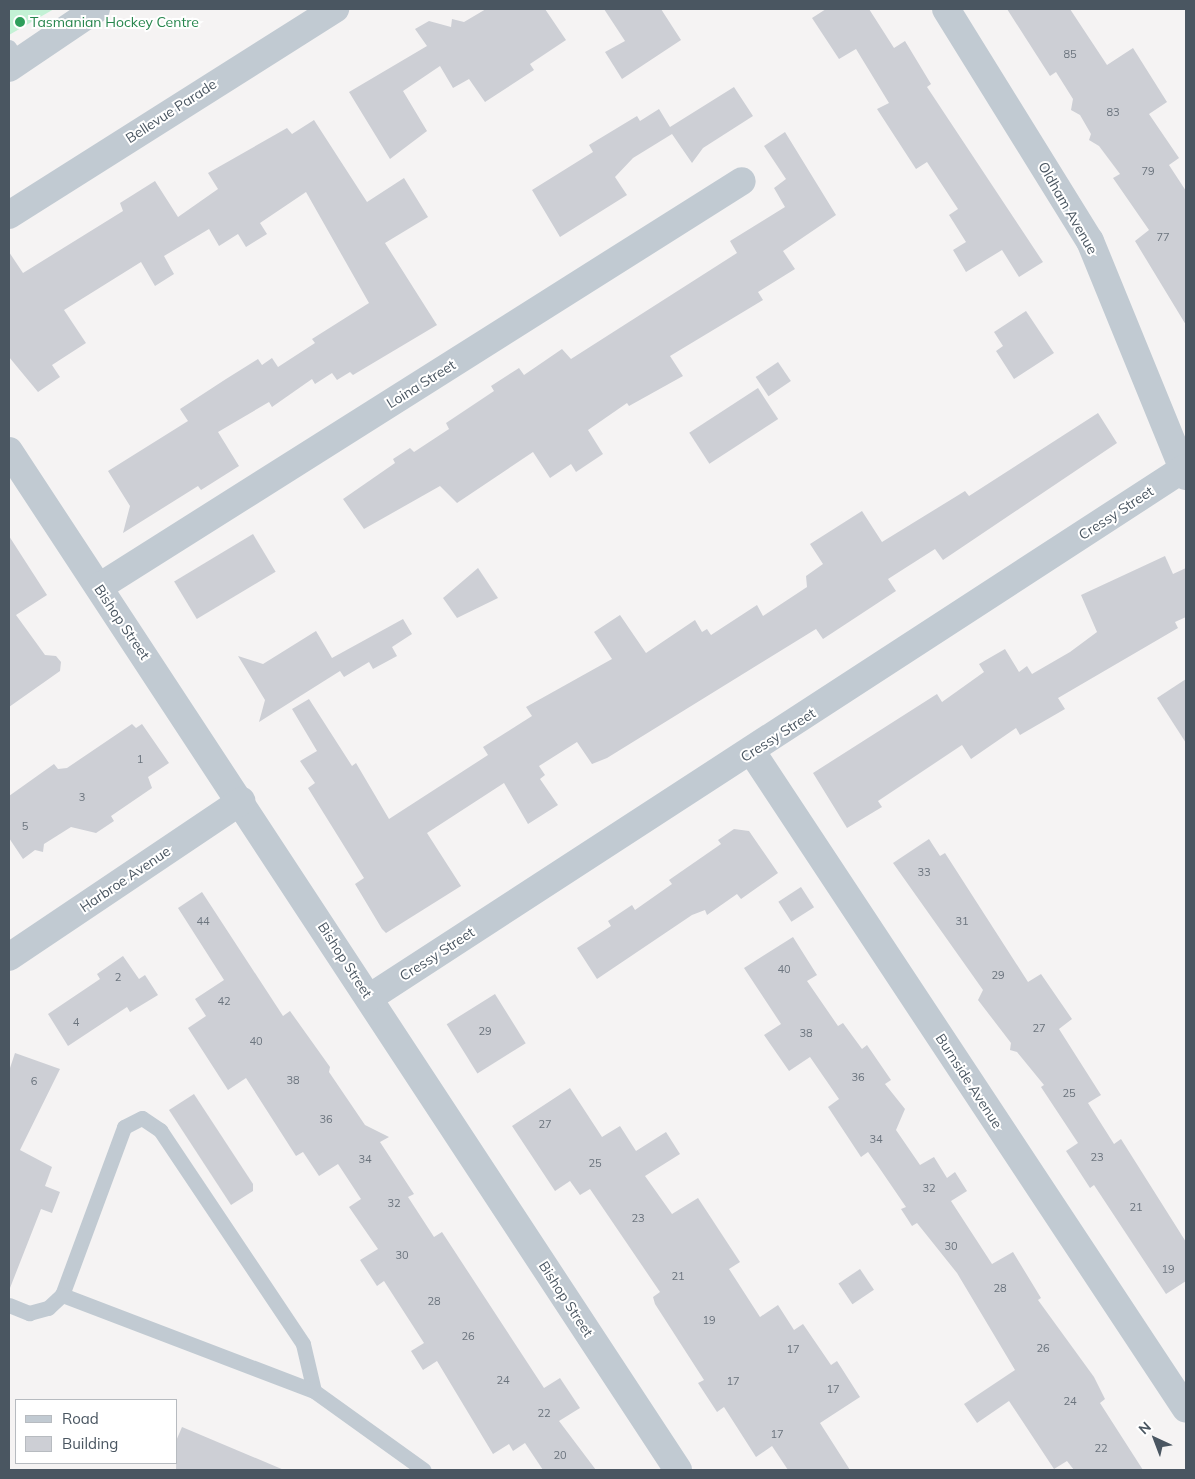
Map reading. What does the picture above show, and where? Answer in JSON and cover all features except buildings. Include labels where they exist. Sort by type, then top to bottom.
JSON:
[{"type":"street","points":[[12,59],[96,9]]},
{"type":"street","name":"Bellevue Parade","points":[[9,215],[335,9]]},
{"type":"street","name":"Oldham Avenue","points":[[946,9],[1090,241],[1185,472]]},
{"type":"street","name":"Loina Street","points":[[99,587],[742,181]]},
{"type":"street","name":"Bishop Street","points":[[9,452],[241,801],[678,1470]]},
{"type":"street","name":"Cressy Street","points":[[369,998],[1185,472]]},
{"type":"street","name":"Burnside Avenue","points":[[752,752],[1186,1409]]},
{"type":"street","name":"Harbroe Avenue","points":[[9,957],[241,801]]},
{"type":"lane","points":[[9,1305],[28,1313],[48,1308],[62,1295],[124,1127],[142,1118],[160,1130],[302,1344],[314,1391]]},
{"type":"lane","points":[[62,1295],[314,1391],[424,1470]]},
{"type":"green space","name":"Tasmanian Hockey Centre","points":[[9,9],[54,9],[9,35]]},
{"type":"place","name":"Tasmanian Hockey Centre","points":[[20,22]]}]
